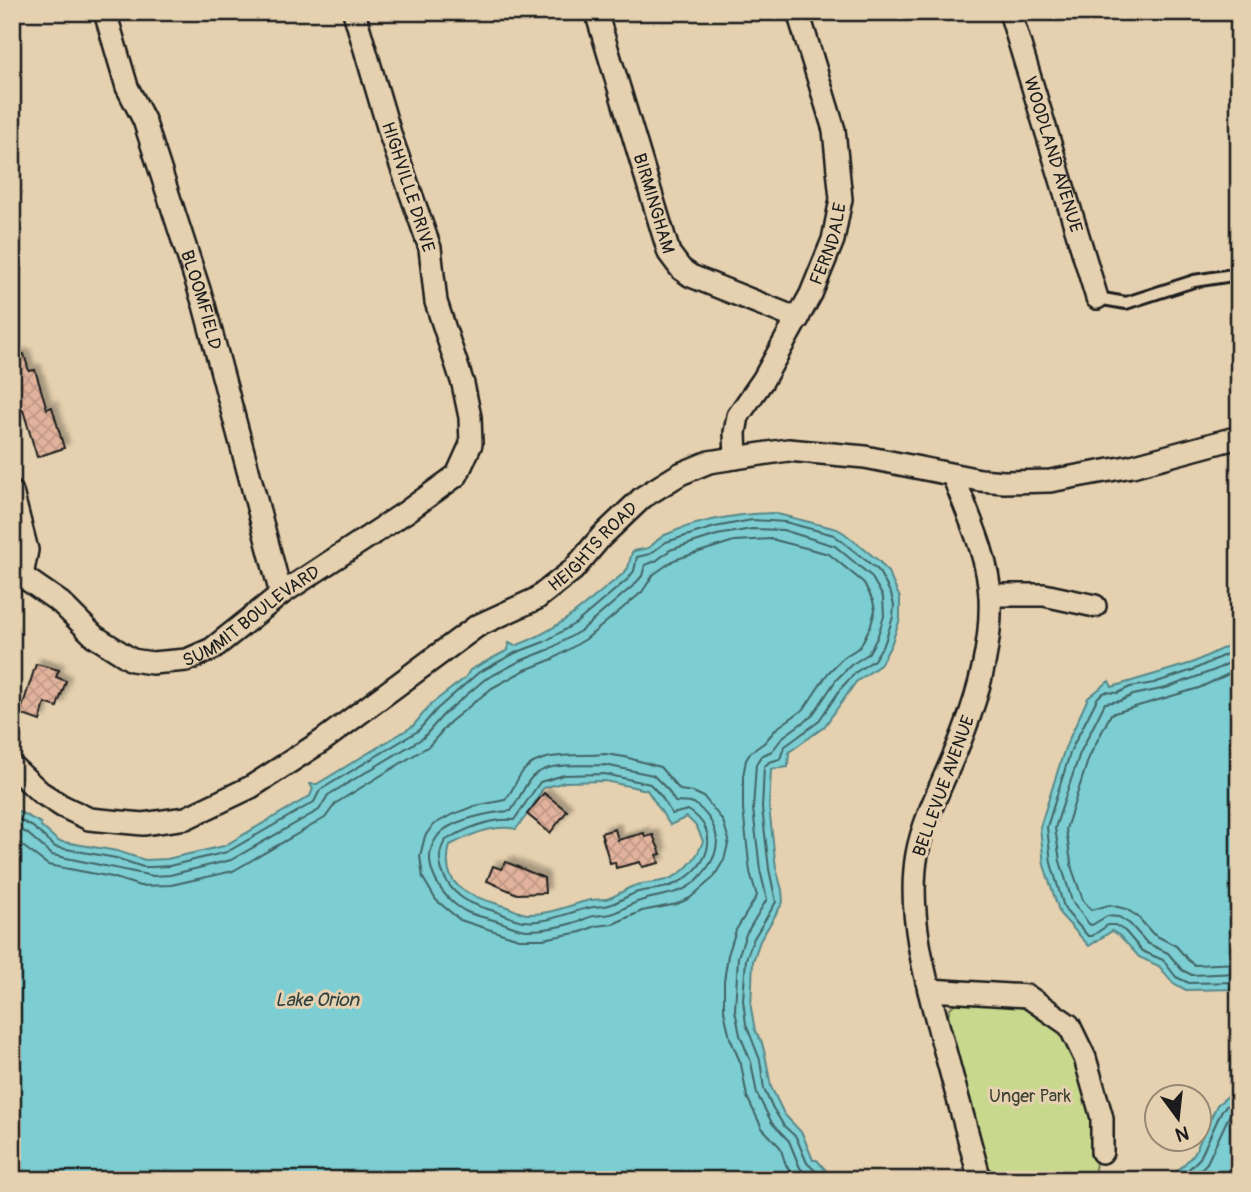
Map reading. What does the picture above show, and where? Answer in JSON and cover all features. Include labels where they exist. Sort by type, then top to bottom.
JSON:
[{"type":"street","name":"BLOOMFIELD","points":[[106,12],[127,88],[144,120],[204,304],[281,594]]},
{"type":"street","name":"HIGHVILLE DRIVE","points":[[354,12],[391,137],[430,248],[436,302],[463,384],[470,417],[471,444]]},
{"type":"street","name":"BIRMINGHAM","points":[[596,12],[668,253],[681,269],[691,276],[798,319]]},
{"type":"street","name":"FERNDALE","points":[[736,458],[735,433],[738,416],[763,380],[811,294],[833,240],[841,199],[834,130],[798,12]]},
{"type":"street","name":"WOODLAND AVENUE","points":[[1010,12],[1097,298]]},
{"type":"street","name":"HEIGHTS ROAD","points":[[12,766],[40,792],[89,819],[143,824],[186,818],[251,787],[322,741],[477,626],[536,599],[573,570],[601,537],[643,497],[680,474],[709,462],[788,450],[866,457],[953,475],[1004,482],[1050,481],[1132,466],[1239,437]]},
{"type":"street","name":"SUMMIT BOULEVARD","points":[[15,581],[61,603],[94,636],[132,660],[152,663],[187,660],[212,649],[281,594],[457,475],[471,444]]},
{"type":"street","name":"BELLEVUE AVENUE","points":[[953,475],[981,550],[990,596],[987,640],[978,688],[965,730],[937,794],[917,854],[914,902],[929,990],[980,1180]]},
{"type":"street","points":[[12,492],[27,550],[15,581]]},
{"type":"street","points":[[990,596],[1044,595],[1095,606]]},
{"type":"street","points":[[929,990],[1027,996],[1069,1025],[1085,1058],[1102,1118],[1102,1152]]},
{"type":"lane","points":[[1097,298],[1126,303],[1194,281],[1239,274]]},
{"type":"green space","name":"Unger Park","points":[[959,1000],[1020,1002],[1054,1018],[1083,1059],[1098,1152],[1093,1180],[990,1180],[947,1019],[950,1008]]},
{"type":"water","name":"Lake Orion","points":[[773,513],[844,533],[879,561],[888,572],[900,598],[900,619],[891,645],[880,665],[856,682],[824,727],[789,752],[788,767],[771,769],[769,807],[783,902],[760,941],[753,961],[751,1008],[771,1087],[784,1114],[802,1133],[813,1160],[817,1160],[838,1180],[12,1180],[12,808],[41,823],[58,841],[117,851],[145,860],[167,859],[224,846],[310,796],[313,789],[310,784],[317,784],[413,726],[431,704],[465,678],[470,670],[508,650],[509,643],[515,646],[532,639],[572,614],[623,574],[628,568],[632,552],[648,548],[663,536],[691,525],[732,516]],"holes":[[[605,781],[647,790],[670,825],[687,817],[697,827],[703,841],[688,866],[669,879],[635,886],[606,899],[527,914],[472,895],[454,882],[449,873],[450,845],[490,829],[516,829],[543,788],[565,782]]]},
{"type":"water","points":[[1239,624],[1239,989],[1186,990],[1173,983],[1159,966],[1139,957],[1112,931],[1089,946],[1060,914],[1044,865],[1040,827],[1065,748],[1088,698],[1109,681],[1112,687],[1192,663],[1232,644],[1228,629]]},
{"type":"water","points":[[1234,1053],[1239,1054],[1239,1180],[1169,1180],[1194,1154],[1212,1154],[1212,1116],[1217,1105],[1229,1095],[1230,1068]]},
{"type":"building","points":[[24,354],[29,371],[35,370],[47,409],[52,407],[64,448],[37,457],[23,410],[17,412],[12,397],[12,357]]},
{"type":"building","points":[[36,664],[59,670],[56,677],[66,681],[57,707],[45,703],[40,721],[20,714]]},
{"type":"building","points":[[544,793],[567,811],[550,833],[527,814]]},
{"type":"building","points":[[615,829],[618,840],[644,833],[645,837],[653,835],[661,854],[657,855],[659,863],[642,867],[640,862],[616,868],[615,862],[610,863],[601,833]]},
{"type":"building","points":[[506,862],[544,878],[545,893],[517,894],[487,881],[493,866],[501,869]]}]
